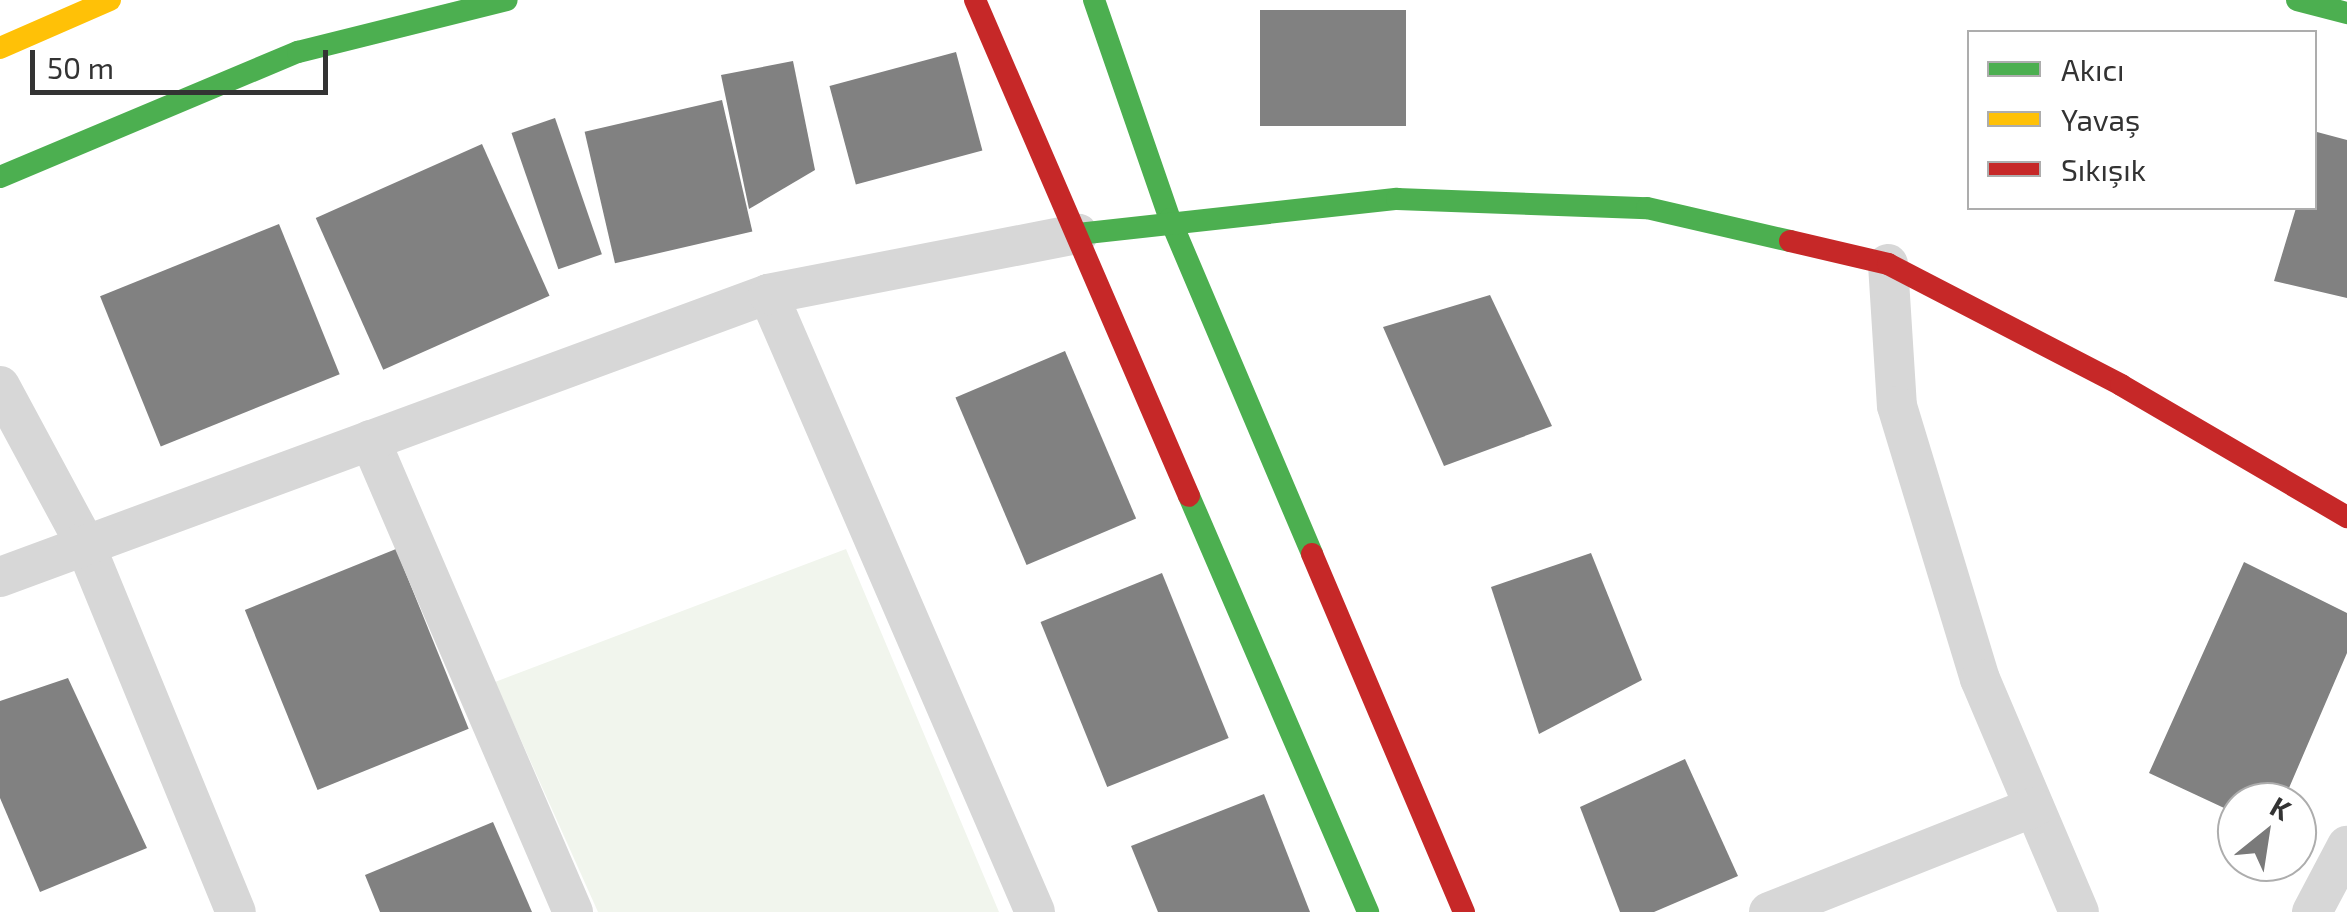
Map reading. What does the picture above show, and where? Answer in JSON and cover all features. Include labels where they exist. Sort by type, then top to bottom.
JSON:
[{"type":"street","points":[[0,48],[110,0]]},
{"type":"street","points":[[0,178],[298,52],[507,0]]},
{"type":"street","points":[[975,0],[1368,912]]},
{"type":"street","points":[[1094,0],[1170,219],[1268,436],[1464,912]]},
{"type":"street","points":[[2297,0],[2347,13]]},
{"type":"street","points":[[0,577],[84,542],[768,294],[1170,219],[1397,199],[1647,208],[1888,264],[2121,384],[2347,518]]},
{"type":"street","points":[[1888,264],[1897,406],[1980,679],[2079,912]]},
{"type":"street","points":[[768,294],[1035,912]]},
{"type":"street","points":[[0,386],[84,542],[236,912]]},
{"type":"street","points":[[370,440],[573,912]]},
{"type":"street","points":[[1769,912],[2034,807]]},
{"type":"street","points":[[2312,912],[2347,846]]},
{"type":"shaded area","points":[[846,549],[999,912],[598,912],[495,682]]},
{"type":"building","points":[[1260,10],[1406,10],[1406,126],[1260,126]]},
{"type":"building","points":[[956,52],[982,151],[856,184],[829,86]]},
{"type":"building","points":[[793,61],[815,170],[749,209],[721,75]]},
{"type":"building","points":[[722,100],[752,232],[615,263],[585,132]]},
{"type":"building","points":[[555,118],[602,254],[558,269],[512,133]]},
{"type":"building","points":[[2317,132],[2347,140],[2347,298],[2274,281],[2295,210],[2317,210]]},
{"type":"building","points":[[482,144],[550,296],[383,370],[316,218]]},
{"type":"building","points":[[279,224],[340,374],[161,447],[100,296]]},
{"type":"building","points":[[1490,295],[1552,426],[1444,466],[1383,327]]},
{"type":"building","points":[[1065,351],[1136,519],[1027,565],[955,397]]},
{"type":"building","points":[[396,549],[469,729],[318,790],[245,610]]},
{"type":"building","points":[[1591,553],[1642,680],[1539,734],[1491,587]]},
{"type":"building","points":[[2244,562],[2347,613],[2347,653],[2292,782],[2217,782],[2217,805],[2149,773]]},
{"type":"building","points":[[1162,573],[1229,738],[1107,787],[1041,622]]},
{"type":"building","points":[[68,678],[147,848],[40,892],[0,798],[0,701]]},
{"type":"building","points":[[1685,759],[1738,876],[1654,912],[1620,912],[1580,807]]},
{"type":"building","points":[[1264,794],[1310,912],[1158,912],[1131,846]]},
{"type":"building","points":[[493,822],[532,912],[380,912],[365,875]]},
{"type":"traffic: fast","points":[[0,177],[298,52],[507,0]]},
{"type":"traffic: fast","points":[[1094,0],[1170,219],[1312,554]]},
{"type":"traffic: fast","points":[[2297,0],[2347,13]]},
{"type":"traffic: fast","points":[[1078,234],[1397,199],[1647,208],[1790,241]]},
{"type":"traffic: fast","points":[[1189,496],[1368,912]]},
{"type":"traffic: slow","points":[[0,48],[110,0]]},
{"type":"traffic: jam","points":[[975,0],[1189,496]]},
{"type":"traffic: jam","points":[[1790,241],[1888,264],[2121,385],[2347,517]]},
{"type":"traffic: jam","points":[[1312,554],[1464,912]]}]
